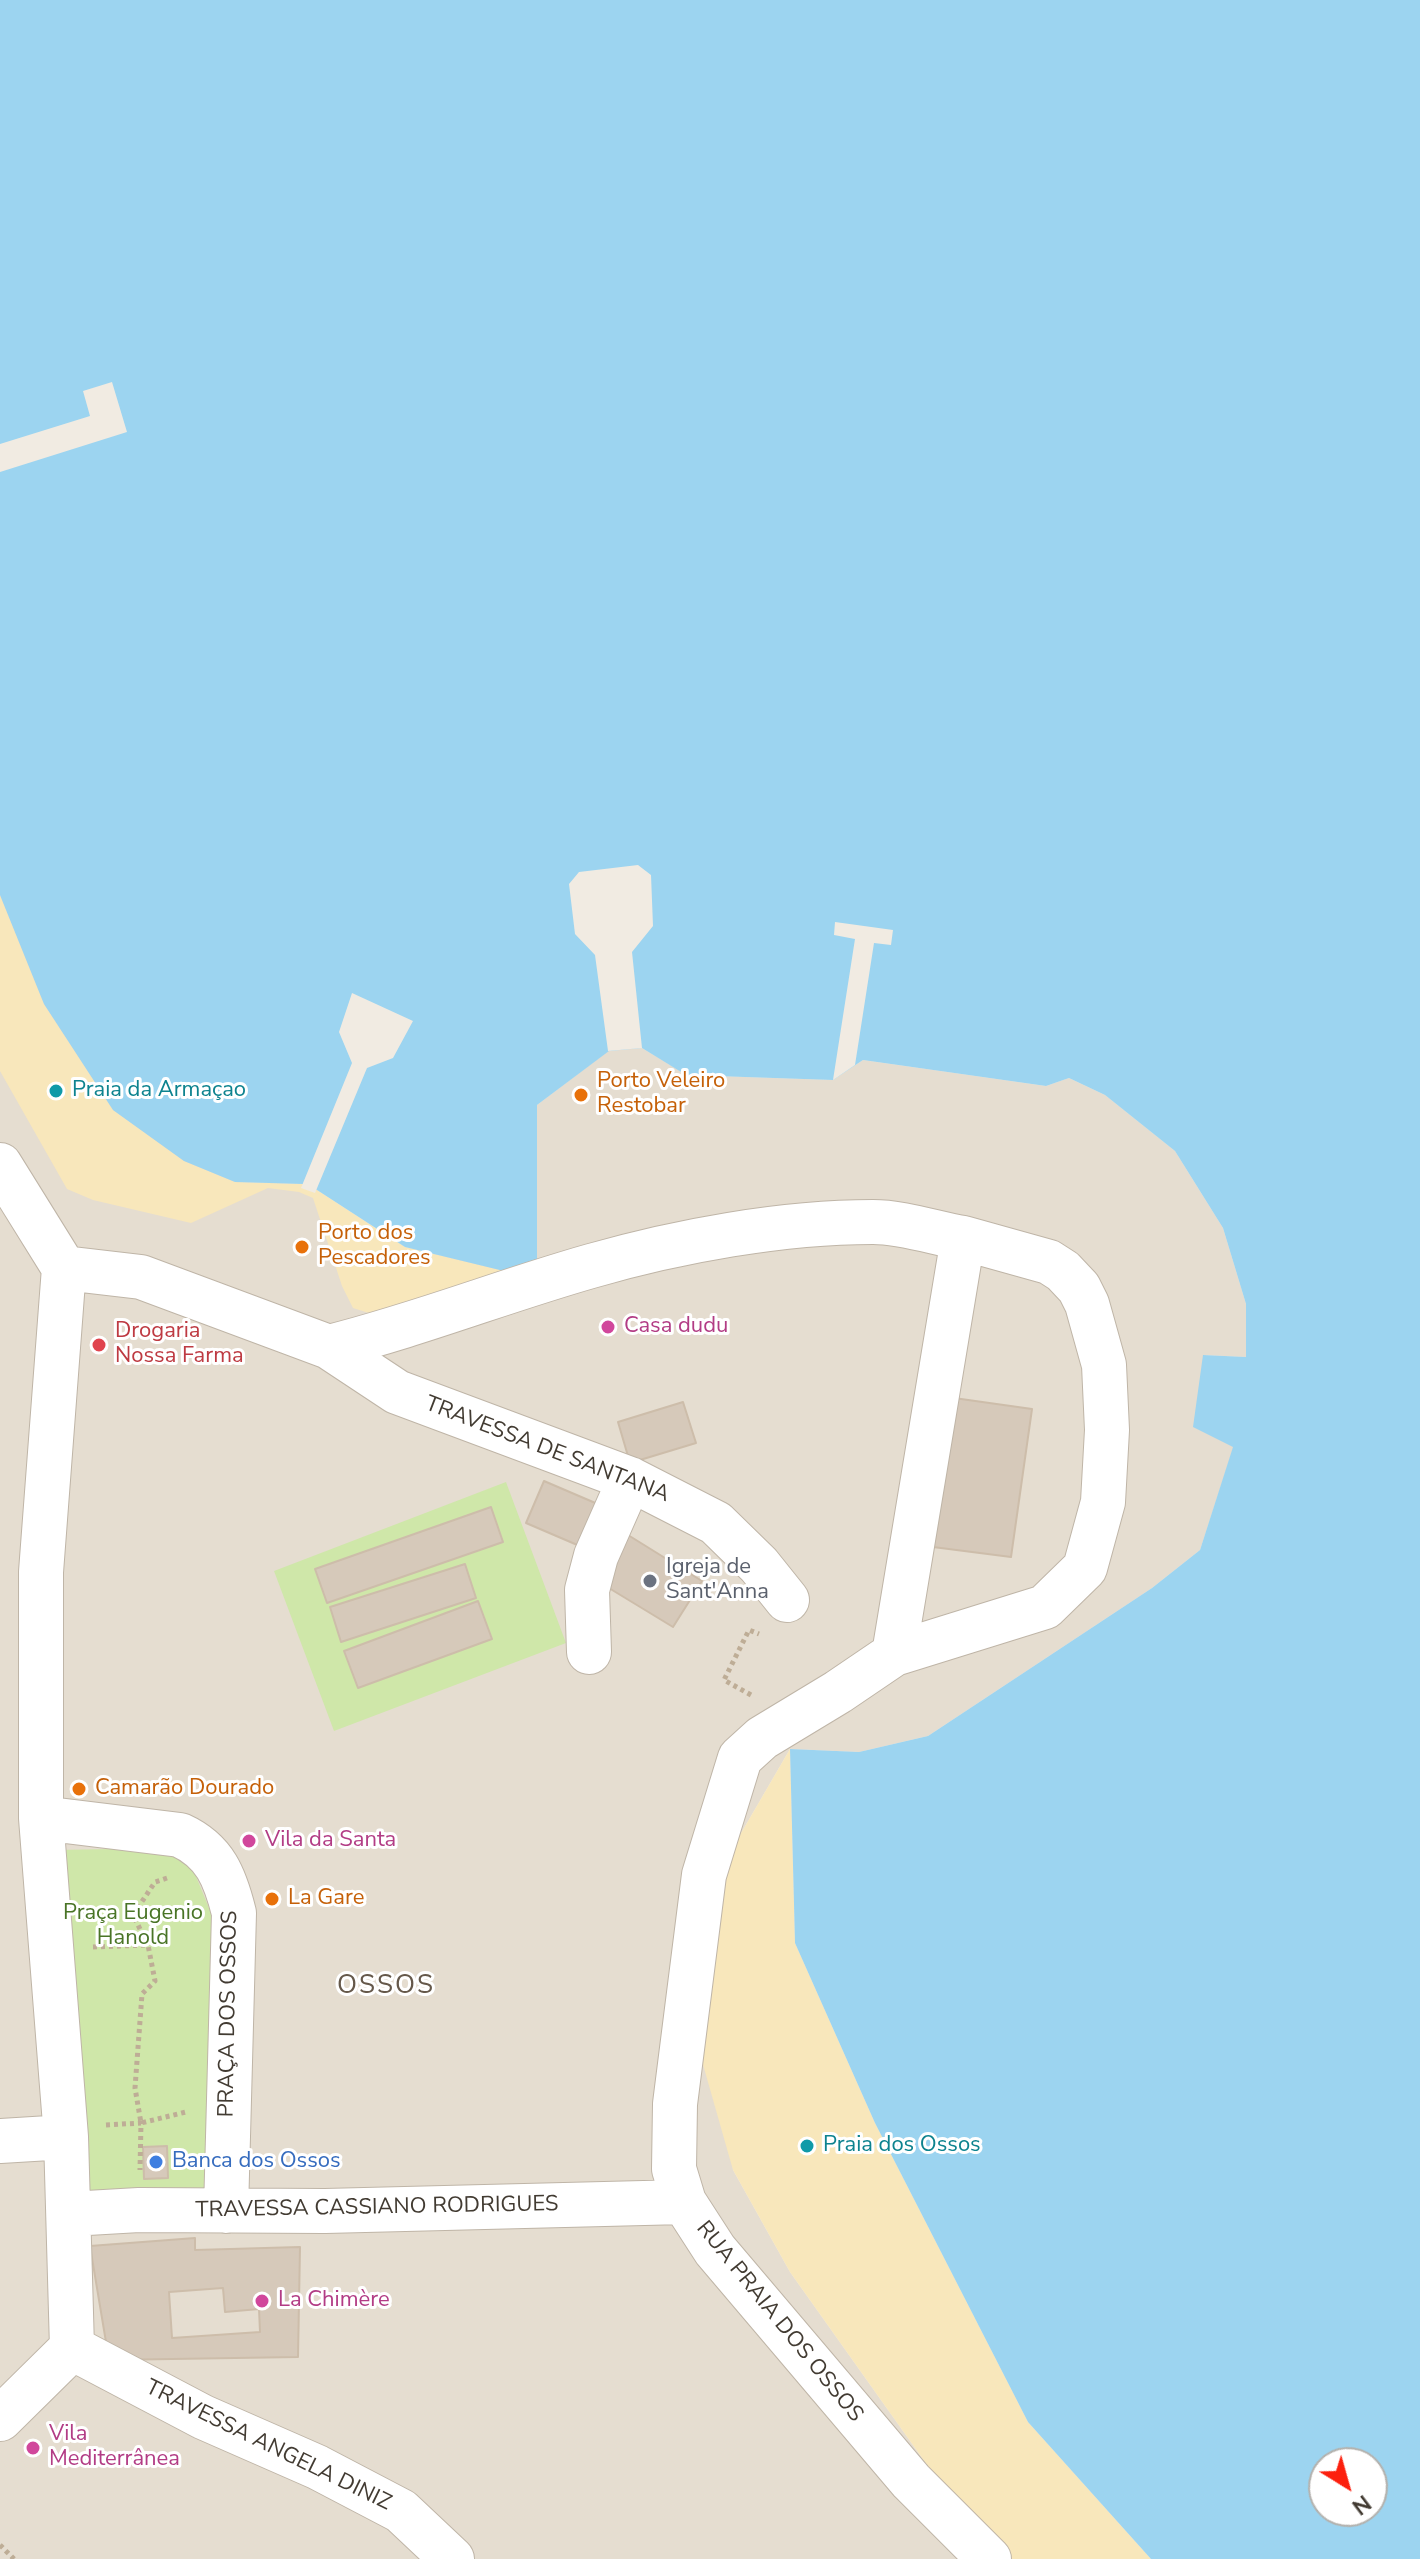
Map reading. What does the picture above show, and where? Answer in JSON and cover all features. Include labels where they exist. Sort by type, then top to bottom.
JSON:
[{"type":"street","points":[[0,1165],[64,1268],[41,1572],[41,1818],[66,2137],[72,2348],[0,2419]]},
{"type":"street","points":[[329,1347],[379,1335],[592,1266],[702,1241],[788,1228],[876,1222],[963,1238],[1049,1262],[1063,1271],[1079,1288],[1087,1304],[1104,1365],[1107,1430],[1103,1502],[1085,1568],[1045,1607],[894,1654],[751,1748]]},
{"type":"street","points":[[894,1654],[963,1238]]},
{"type":"street","name":"TRAVESSA DE SANTANA","points":[[64,1268],[141,1277],[329,1347],[397,1392],[630,1479],[716,1523],[759,1565],[787,1600]]},
{"type":"street","points":[[589,1652],[587,1590],[596,1556],[630,1479]]},
{"type":"street","name":"RUA PRAIA DOS OSSOS","points":[[751,1748],[704,1875],[675,2104],[674,2169],[684,2202],[715,2250],[901,2469],[989,2559]]},
{"type":"street","name":"PRAÇA DOS OSSOS","points":[[41,1818],[180,1835],[197,1843],[208,1854],[227,1884],[234,1913],[226,2211]]},
{"type":"street","points":[[0,2141],[66,2137]]},
{"type":"street","name":"TRAVESSA CASSIANO RODRIGUES","points":[[70,2214],[139,2210],[684,2202]]},
{"type":"street","name":"TRAVESSA ANGELA DINIZ","points":[[72,2348],[203,2417],[317,2467],[401,2511],[452,2559]]},
{"type":"path","points":[[751,1748],[740,1739],[751,1693],[724,1680],[749,1630],[775,1642],[787,1600]]},
{"type":"path","points":[[208,1854],[193,1869],[155,1882],[133,1915],[148,1945],[155,1981],[142,1994],[135,2088],[141,2123],[229,2104]]},
{"type":"path","points":[[50,1951],[57,1948],[148,1945]]},
{"type":"path","points":[[0,2545],[14,2559]]},
{"type":"shaded area","points":[[0,895],[235,1182],[303,1184],[405,1247],[537,1278],[537,1105],[608,1051],[642,1048],[687,1075],[833,1080],[863,1060],[1046,1086],[1069,1078],[1105,1095],[1175,1151],[1223,1228],[1246,1304],[1246,1357],[1203,1355],[1234,1446],[1200,1550],[1152,1588],[928,1736],[859,1752],[790,1749],[726,1859],[733,2170],[790,2272],[942,2486],[1010,2559],[0,2559]]},
{"type":"green space","points":[[506,1482],[566,1643],[334,1731],[274,1571]]},
{"type":"green space","name":"Praça Eugenio Hanold","points":[[167,1848],[193,1869],[211,1913],[213,2200],[73,2200],[56,1850]]},
{"type":"sand","name":"Praia da Armaçao","points":[[0,895],[44,1004],[113,1110],[184,1161],[235,1182],[303,1184],[405,1247],[537,1279],[385,1318],[353,1308],[342,1286],[313,1198],[299,1192],[268,1188],[191,1223],[93,1200],[67,1189],[0,1071]]},
{"type":"sand","name":"Praia dos Ossos","points":[[790,1749],[795,1943],[875,2123],[1028,2422],[1151,2559],[1010,2559],[942,2486],[790,2272],[733,2170],[700,2054],[726,1859]]},
{"type":"water","points":[[0,0],[1420,0],[1420,2559],[1151,2559],[1028,2422],[875,2123],[795,1943],[790,1749],[859,1752],[928,1736],[1152,1588],[1200,1550],[1233,1447],[1193,1427],[1203,1355],[1246,1357],[1246,1304],[1223,1228],[1175,1151],[1105,1095],[1069,1078],[1046,1086],[863,1060],[833,1080],[686,1075],[642,1048],[609,1051],[537,1105],[537,1279],[405,1247],[303,1184],[235,1182],[184,1161],[113,1110],[44,1004],[0,895]]},
{"type":"pier","points":[[112,382],[127,432],[0,472],[0,444],[90,416],[83,391]]},
{"type":"pier","points":[[638,865],[651,875],[653,926],[632,952],[642,1048],[608,1051],[595,955],[575,934],[569,884],[579,872]]},
{"type":"pier","points":[[835,922],[893,930],[891,945],[874,943],[855,1065],[833,1080],[855,939],[834,935]]},
{"type":"pier","points":[[352,993],[413,1021],[393,1058],[367,1068],[315,1193],[301,1188],[352,1063],[339,1032]]},
{"type":"building","points":[[954,1398],[1032,1409],[1011,1557],[933,1547]]},
{"type":"building","points":[[683,1402],[696,1443],[630,1463],[618,1422]]},
{"type":"building","points":[[544,1481],[600,1505],[582,1547],[526,1523]]},
{"type":"building","points":[[491,1507],[503,1542],[327,1603],[315,1569]]},
{"type":"building","name":"Igreja de Sant'Anna","points":[[628,1535],[702,1581],[673,1627],[599,1582]]},
{"type":"building","points":[[465,1564],[476,1598],[341,1642],[330,1607]]},
{"type":"building","points":[[478,1601],[492,1639],[358,1688],[344,1651]]},
{"type":"building","name":"Banca dos Ossos","points":[[167,2146],[168,2178],[144,2179],[143,2147]]},
{"type":"building","name":"La Chimère","points":[[195,2238],[195,2250],[300,2247],[298,2357],[109,2360],[90,2246]],"holes":[[[223,2288],[225,2312],[259,2309],[260,2332],[172,2338],[169,2292]]]},
{"type":"place","name":"Praia da Armaçao","points":[[56,1091]]},
{"type":"place","name":"Porto Veleiro Restobar","points":[[581,1095]]},
{"type":"place","name":"Porto dos Pescadores","points":[[302,1247]]},
{"type":"place","name":"Casa dudu","points":[[608,1327]]},
{"type":"place","name":"Drogaria Nossa Farma","points":[[99,1345]]},
{"type":"place","name":"Igreja de Sant'Anna","points":[[650,1581]]},
{"type":"place","name":"Camarão Dourado","points":[[79,1789]]},
{"type":"place","name":"Vila da Santa","points":[[249,1841]]},
{"type":"place","name":"La Gare","points":[[272,1899]]},
{"type":"place","name":"Praia dos Ossos","points":[[807,2146]]},
{"type":"place","name":"Banca dos Ossos","points":[[156,2162]]},
{"type":"place","name":"La Chimère","points":[[262,2301]]},
{"type":"place","name":"Vila Mediterrânea","points":[[33,2448]]},
{"type":"district","name":"OSSOS","points":[[386,1987]]}]
